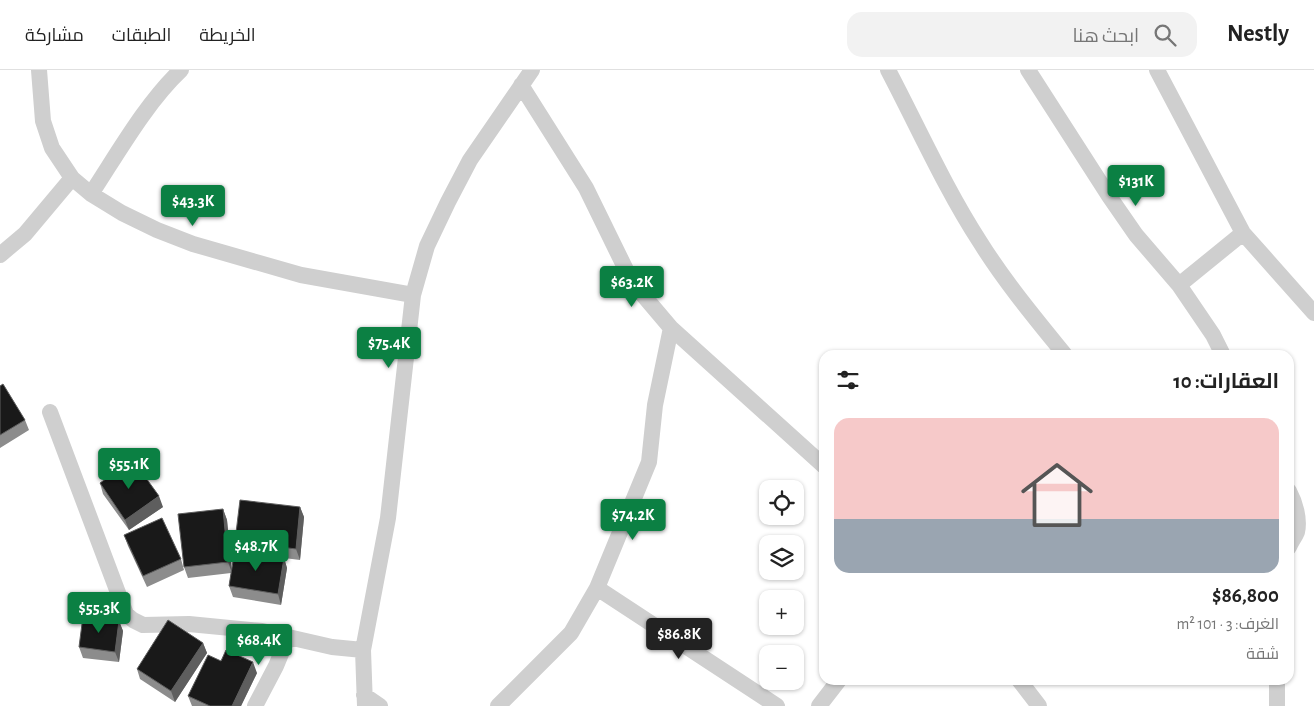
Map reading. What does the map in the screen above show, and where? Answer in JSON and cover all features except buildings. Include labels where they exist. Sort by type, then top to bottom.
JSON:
[{"type":"street","points":[[40,70],[43,121],[52,148],[72,178],[91,194],[157,230],[193,244],[301,275],[413,295]]},
{"type":"street","points":[[91,194],[153,101],[181,70]]},
{"type":"street","points":[[380,706],[364,700],[363,650],[388,518],[413,295],[427,246],[470,160],[532,70]]},
{"type":"street","points":[[888,70],[949,189],[979,242],[1018,297],[1061,350]]},
{"type":"street","points":[[1028,70],[1136,235],[1179,285],[1213,335],[1220,350]]},
{"type":"street","points":[[1157,70],[1243,233],[1314,313]]},
{"type":"street","points":[[521,85],[586,188],[632,282],[671,328],[819,461]]},
{"type":"street","points":[[0,255],[25,234],[72,178]]},
{"type":"street","points":[[1179,285],[1243,233]]},
{"type":"street","points":[[498,706],[571,633],[598,588],[649,462],[655,405],[671,328]]},
{"type":"street","points":[[50,412],[126,614],[133,620],[143,625],[189,624],[262,631],[332,647],[363,650]]},
{"type":"street","points":[[1294,504],[1297,511],[1297,532],[1294,538]]},
{"type":"street","points":[[598,588],[777,706]]},
{"type":"street","points":[[255,706],[276,666],[288,637]]},
{"type":"street","points":[[819,706],[835,685]]},
{"type":"street","points":[[1023,685],[1039,706]]},
{"type":"street","points":[[1277,685],[1277,706]]}]
